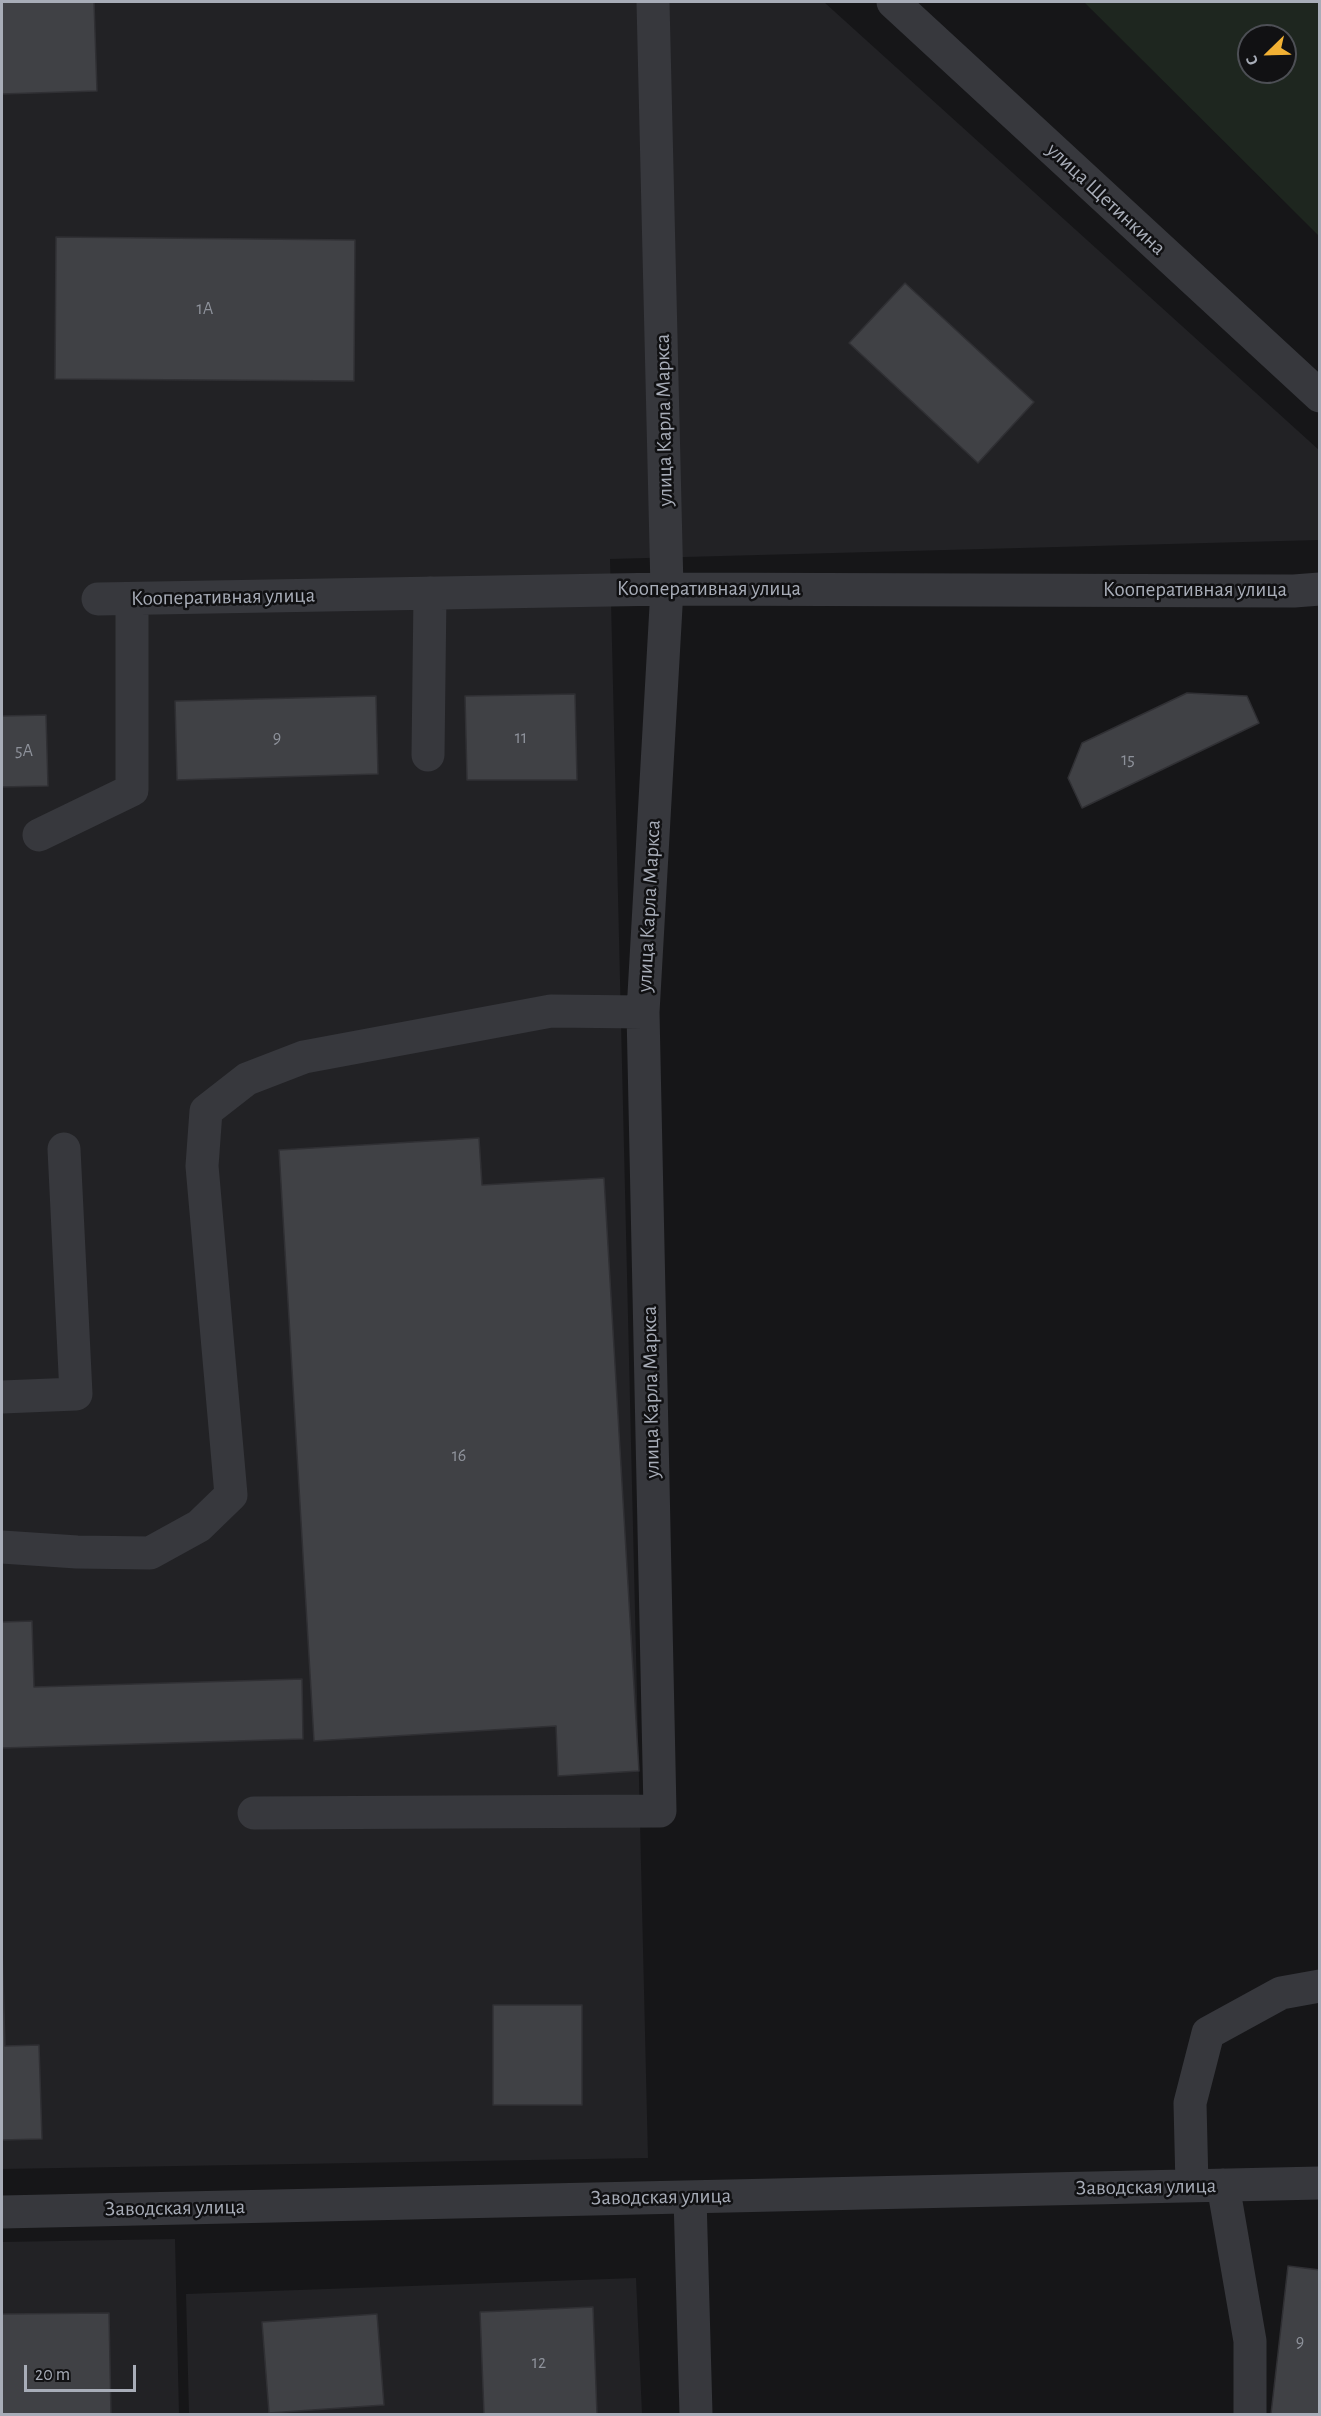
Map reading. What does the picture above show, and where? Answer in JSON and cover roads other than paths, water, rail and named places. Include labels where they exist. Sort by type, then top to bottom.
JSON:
[{"type":"street","name":"улица Карла Маркса","points":[[254,1813],[660,1811],[643,1012],[668,589],[653,2]]},
{"type":"street","name":"улица Щетинкина","points":[[893,2],[1320,396]]},
{"type":"street","name":"Кооперативная улица","points":[[98,599],[668,589],[1294,591],[1320,589]]},
{"type":"street","points":[[428,755],[430,593]]},
{"type":"street","points":[[39,835],[132,790],[132,599]]},
{"type":"street","points":[[2,1547],[77,1552],[150,1553],[200,1526],[231,1495],[201,1166],[206,1111],[247,1079],[304,1057],[551,1011],[643,1012]]},
{"type":"street","points":[[2,1396],[76,1394],[64,1149]]},
{"type":"street","points":[[1250,2415],[1250,2341],[1208,2185],[1190,2103],[1208,2032],[1281,1993],[1320,1986]]},
{"type":"street","name":"Заводская улица","points":[[2,2212],[1320,2183]]},
{"type":"street","points":[[690,2197],[696,2415]]}]
